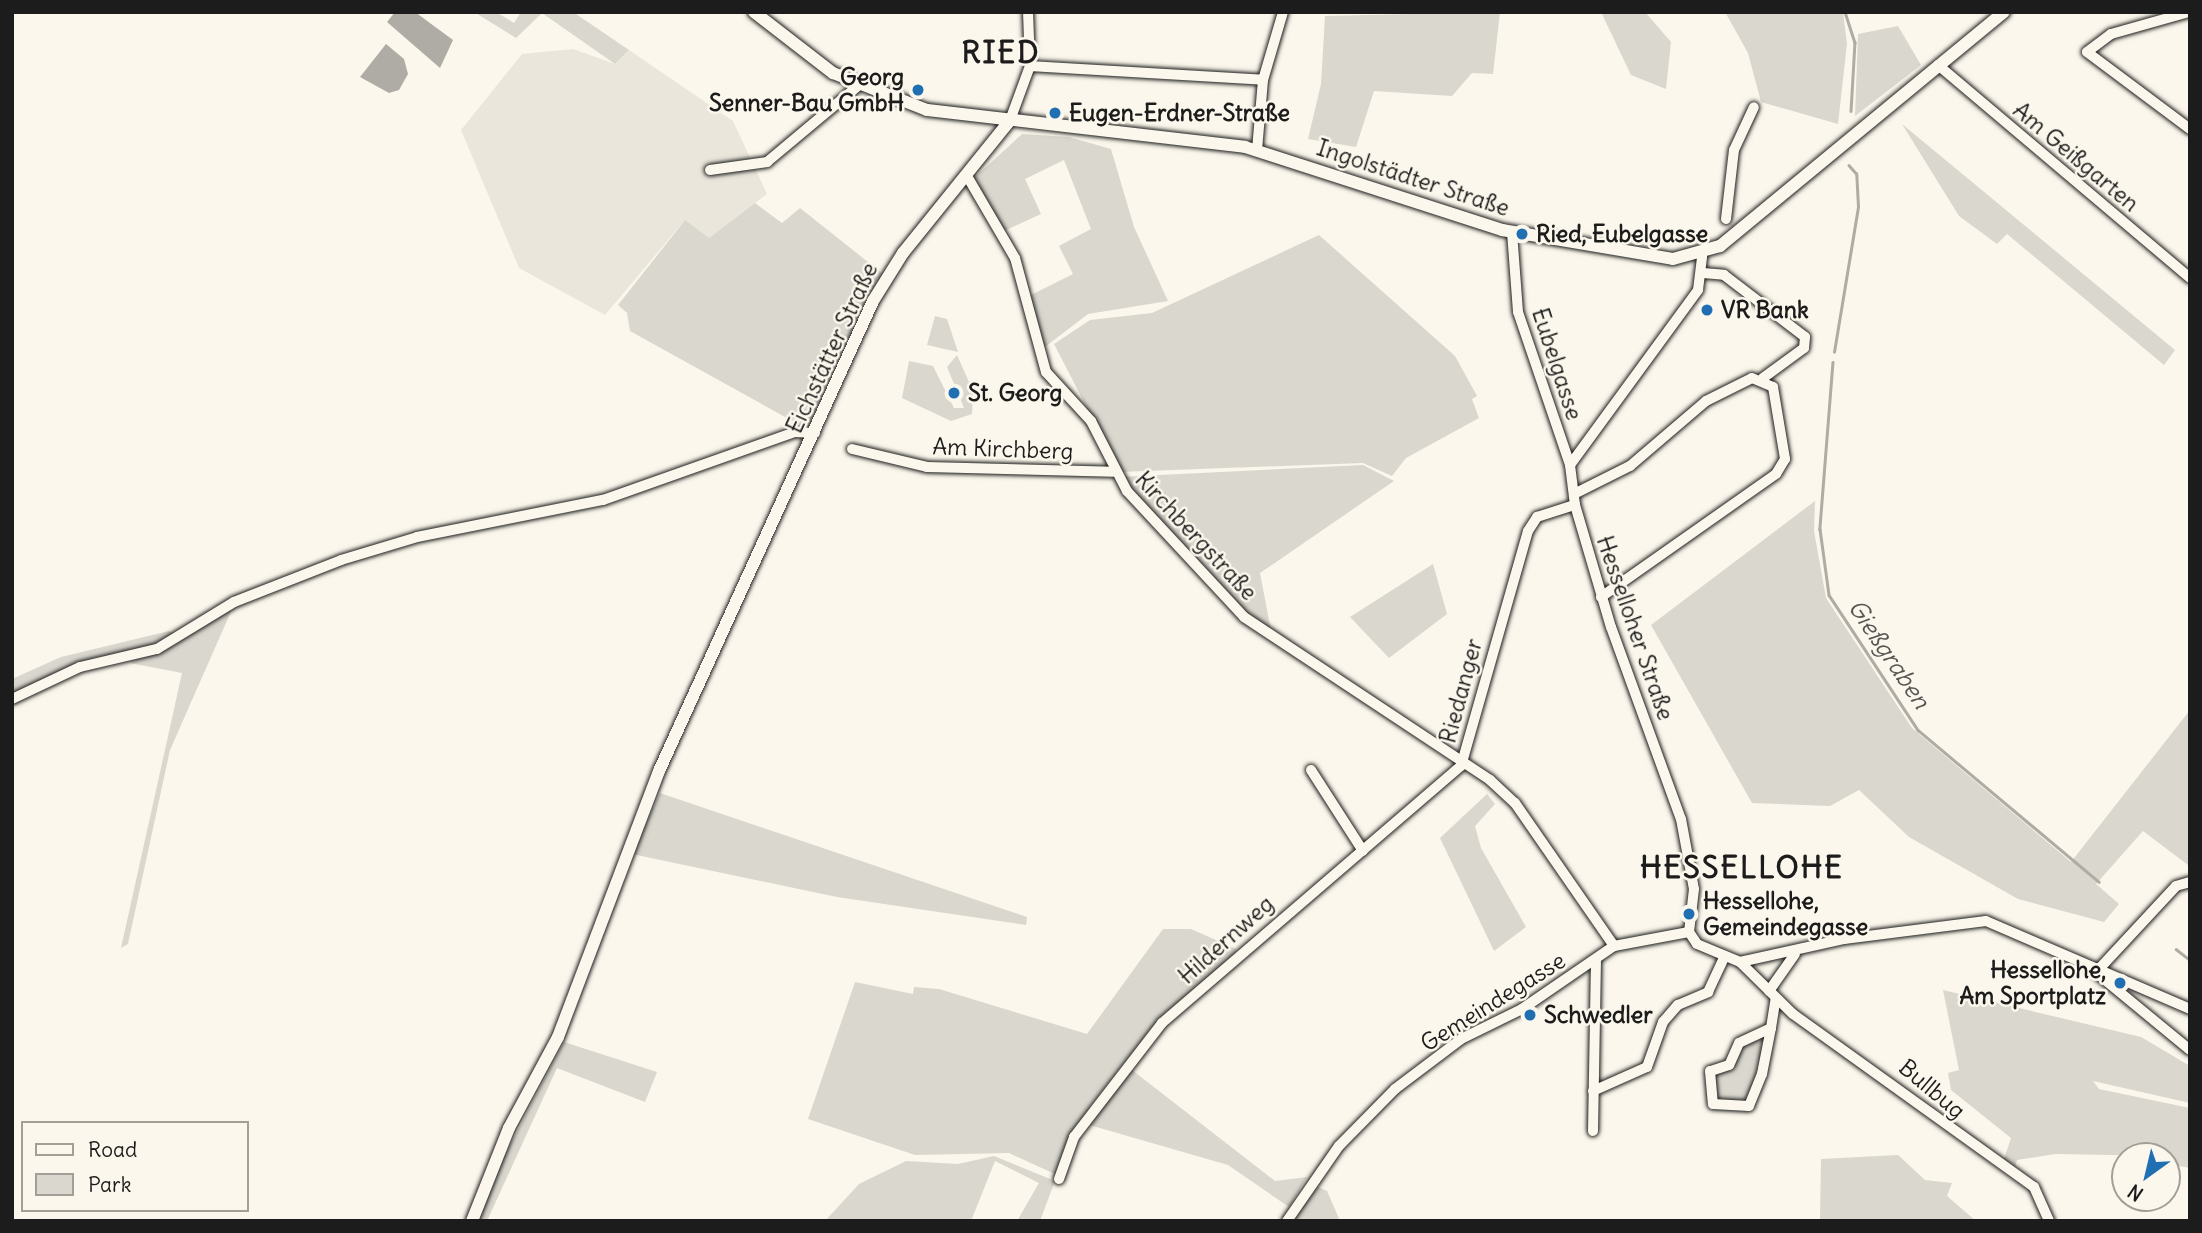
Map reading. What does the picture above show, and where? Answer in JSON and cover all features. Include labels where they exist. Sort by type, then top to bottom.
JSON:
[{"type":"main road","name":"Ingolstädter Straße","points":[[754,12],[804,56],[858,86],[926,110],[1009,123],[1153,132],[1257,150],[1512,232],[1673,259],[1702,256]]},
{"type":"main road","points":[[1702,256],[2004,12]]},
{"type":"main road","name":"Eichstätter Straße","points":[[472,1221],[509,1128],[558,1037],[653,783],[887,276],[1009,123]]},
{"type":"street","points":[[1009,123],[1030,66],[1028,12]]},
{"type":"street","points":[[1257,150],[1263,80],[1283,12]]},
{"type":"street","points":[[2189,12],[2111,34],[2087,52],[2190,129]]},
{"type":"street","name":"Am Geißgarten","points":[[1938,65],[2190,278]]},
{"type":"street","points":[[1030,66],[1263,80]]},
{"type":"street","points":[[710,170],[767,162],[858,86]]},
{"type":"street","points":[[1726,219],[1734,150],[1754,107]]},
{"type":"street","name":"Kirchbergstraße","points":[[967,176],[1015,258],[1046,372],[1091,421],[1113,472],[1244,617],[1317,662],[1461,766]]},
{"type":"street","name":"Eubelgasse","points":[[1512,232],[1518,312],[1570,465]]},
{"type":"street","points":[[1570,465],[1625,397],[1703,273],[1702,256]]},
{"type":"street","name":"Riedanger","points":[[1614,946],[1515,803],[1490,780],[1461,766],[1528,531],[1537,517],[1630,466],[1706,401],[1763,378],[1807,344],[1724,275],[1703,273]]},
{"type":"street","points":[[1601,597],[1776,474],[1785,459],[1773,387],[1763,378]]},
{"type":"street","points":[[12,699],[80,667],[157,649],[234,603],[341,559],[417,537],[603,500],[795,432],[815,433]]},
{"type":"street","name":"Am Kirchberg","points":[[852,449],[928,467],[999,464],[1113,472]]},
{"type":"street","name":"Hesselloher Straße","points":[[1570,465],[1574,499],[1601,597],[1681,819],[1694,889],[1689,932]]},
{"type":"street","name":"Hildernweg","points":[[1059,1179],[1074,1137],[1162,1023],[1461,766]]},
{"type":"street","points":[[1311,770],[1363,851]]},
{"type":"street","points":[[2099,969],[2176,886],[2190,882]]},
{"type":"street","points":[[1689,932],[1708,953],[1740,962],[1795,954],[1844,939],[1986,922],[2190,1009]]},
{"type":"street","name":"Gemeindegasse","points":[[1287,1221],[1339,1146],[1395,1089],[1461,1039],[1522,1009],[1614,946],[1689,932]]},
{"type":"street","points":[[1771,1028],[1739,1043],[1729,1065],[1710,1071],[1713,1104],[1749,1106],[1771,1028],[1773,995],[1795,954]]},
{"type":"street","points":[[1593,1091],[1647,1067],[1663,1022],[1678,1005],[1709,992],[1724,957]]},
{"type":"street","points":[[1593,1131],[1596,960]]},
{"type":"street","name":"Bullbug","points":[[1740,962],[1773,995],[2034,1187],[2049,1221]]},
{"type":"street","points":[[2086,963],[2190,1050]]},
{"type":"shaded area","points":[[395,12],[415,12],[453,40],[440,68],[387,22]]},
{"type":"shaded area","points":[[386,44],[404,59],[408,74],[399,90],[389,93],[360,77]]},
{"type":"shaded area","points":[[573,49],[615,64],[629,50],[733,121],[767,194],[709,238],[684,221],[605,315],[519,268],[461,130],[522,54]]},
{"type":"green space","points":[[474,12],[496,12],[514,23],[521,12],[573,12],[629,50],[615,64],[542,13],[516,38]]},
{"type":"green space","points":[[1500,12],[1493,74],[1472,73],[1452,96],[1374,91],[1356,147],[1308,139],[1321,84],[1325,16]]},
{"type":"green space","points":[[1601,12],[1645,12],[1671,42],[1666,89],[1631,75]]},
{"type":"green space","points":[[1725,12],[1843,12],[1847,44],[1838,124],[1761,102],[1748,53]]},
{"type":"green space","points":[[1898,26],[1921,65],[1855,116],[1858,34]]},
{"type":"green space","points":[[1902,124],[2175,350],[2164,365],[2007,234],[1997,244],[1959,216]]},
{"type":"green space","points":[[1022,134],[1069,137],[1111,149],[1134,227],[1168,301],[1088,314],[1041,350],[1029,296],[1073,274],[1059,246],[1091,229],[1064,160],[1025,179],[1041,214],[1004,231],[974,178]]},
{"type":"green space","points":[[755,203],[782,223],[800,208],[883,274],[812,422],[803,427],[630,331],[627,313],[618,305],[685,220],[709,238]]},
{"type":"green space","points":[[1319,235],[1455,356],[1477,396],[1472,399],[1479,418],[1406,458],[1392,476],[1363,463],[1120,472],[1054,344],[1090,320],[1152,313]]},
{"type":"green space","points":[[935,316],[947,319],[958,352],[927,345]]},
{"type":"green space","points":[[957,355],[973,391],[972,414],[951,421],[902,398],[909,361],[933,366],[954,408],[964,408],[947,367]]},
{"type":"green space","points":[[1363,465],[1394,481],[1260,573],[1271,631],[1234,603],[1119,477]]},
{"type":"green space","points":[[1815,501],[1814,531],[1826,598],[1912,728],[2071,862],[2190,710],[2188,865],[2143,831],[2096,884],[2119,904],[2104,922],[2018,899],[1909,837],[1859,790],[1830,806],[1752,803],[1651,625]]},
{"type":"green space","points":[[1433,564],[1447,614],[1389,658],[1350,617]]},
{"type":"green space","points":[[233,607],[170,750],[128,944],[121,948],[182,673],[130,663]]},
{"type":"green space","points":[[169,631],[175,633],[149,652],[111,659],[12,697],[12,679],[61,657]]},
{"type":"green space","points":[[660,793],[1027,917],[1026,925],[837,897],[632,854]]},
{"type":"green space","points":[[1487,794],[1495,804],[1475,826],[1481,848],[1526,927],[1494,951],[1440,838]]},
{"type":"green space","points":[[1163,929],[1191,929],[1236,949],[1235,958],[1154,1025],[1090,1106],[1057,1175],[1009,1153],[915,1155],[808,1119],[855,982],[913,994],[914,987],[939,989],[1087,1034]]},
{"type":"green space","points":[[1943,990],[2141,1037],[2190,1066],[2190,1103],[2093,1081],[2099,1089],[2190,1108],[2190,1168],[2181,1166],[2181,1142],[2111,1142],[2111,1155],[2055,1154],[2017,1160],[2015,1167],[2004,1159],[2011,1138],[1951,1090],[1948,1073],[1959,1070]]},
{"type":"green space","points":[[1765,1039],[1748,1102],[1712,1098],[1713,1074],[1731,1069],[1740,1045]]},
{"type":"green space","points":[[564,1042],[657,1072],[645,1102],[557,1068],[487,1221],[478,1221],[495,1174]]},
{"type":"green space","points":[[1132,1070],[1275,1181],[1307,1177],[1289,1207],[1228,1165],[1086,1124]]},
{"type":"green space","points":[[1898,1155],[1925,1180],[1952,1183],[1947,1196],[1976,1221],[1820,1221],[1821,1159]]},
{"type":"green space","points":[[994,1156],[1055,1181],[1040,1221],[1017,1221],[1039,1183],[995,1161],[971,1221],[825,1221],[859,1184],[906,1161],[958,1164]]},
{"type":"green space","points":[[1314,1185],[1327,1191],[1340,1221],[1293,1221]]},
{"type":"waterway","name":"Gießgraben","points":[[1845,12],[1855,42],[1851,111]]},
{"type":"waterway","name":"Gießgraben","points":[[1834,352],[1858,207],[1856,174],[1849,166]]},
{"type":"waterway","name":"Gießgraben","points":[[1833,362],[1820,529],[1829,595],[1918,730],[2099,882]]},
{"type":"waterway","name":"Gießgraben","points":[[2176,949],[2190,960]]},
{"type":"place","name":"Georg Senner-Bau GmbH","points":[[918,90]]},
{"type":"place","name":"Eugen-Erdner-Straße","points":[[1055,113]]},
{"type":"place","name":"Ried, Eubelgasse","points":[[1522,234]]},
{"type":"place","name":"VR Bank","points":[[1707,310]]},
{"type":"place","name":"St. Georg","points":[[954,393]]},
{"type":"place","name":"Hessellohe, Gemeindegasse","points":[[1689,914]]},
{"type":"place","name":"Hessellohe, Am Sportplatz","points":[[2120,983]]},
{"type":"place","name":"Schwedler","points":[[1530,1015]]},
{"type":"district","name":"RIED","points":[[1001,52]]},
{"type":"district","name":"HESSELLOHE","points":[[1742,867]]}]
